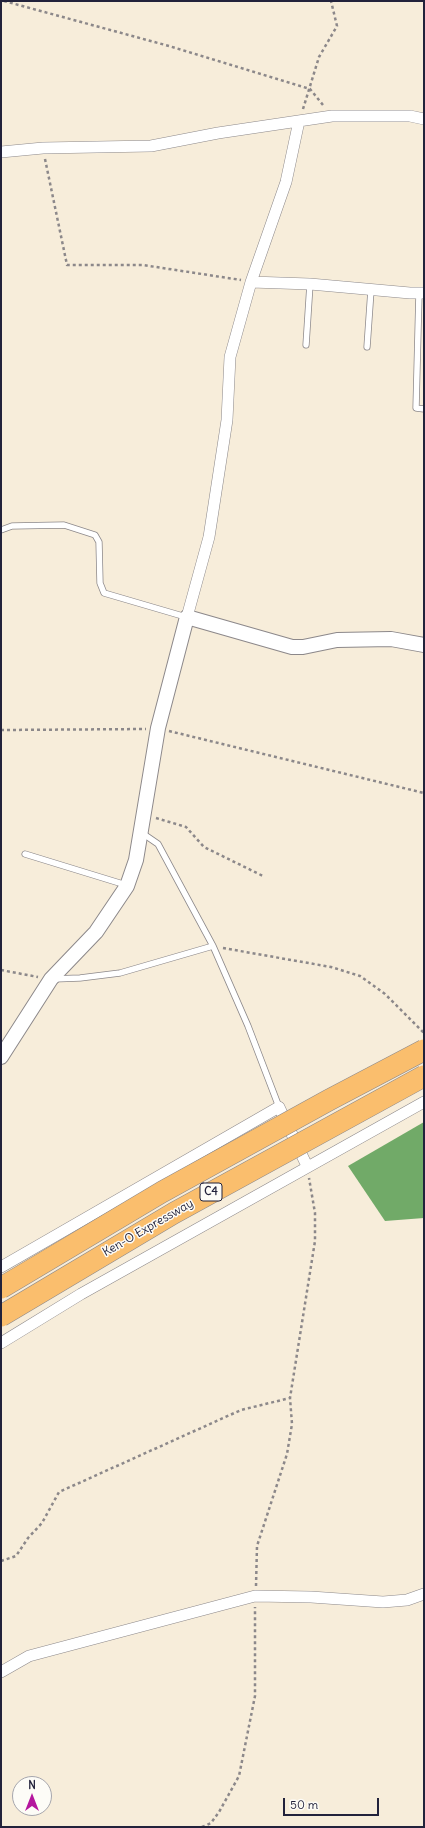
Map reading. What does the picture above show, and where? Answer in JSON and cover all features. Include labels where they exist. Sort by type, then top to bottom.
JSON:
[{"type":"highway","name":"Ken-O Expressway","points":[[1,1288],[169,1189],[329,1100],[424,1036]]},
{"type":"highway","name":"Ken-O Expressway","points":[[1,1316],[174,1213],[424,1076]]},
{"type":"street","points":[[1,152],[43,148],[151,146],[218,133],[332,116],[410,116],[424,119]]},
{"type":"street","points":[[1,1057],[51,979],[96,932],[127,886],[136,860],[141,832],[142,814],[158,728],[209,537],[226,420],[230,357],[251,282],[286,182],[299,121]]},
{"type":"street","points":[[251,282],[310,284],[421,293]]},
{"type":"street","points":[[187,618],[292,647],[303,647],[337,640],[391,639],[424,645]]},
{"type":"street","points":[[1,1343],[81,1294],[424,1102]]},
{"type":"street","points":[[1,1267],[279,1107],[308,1166]]},
{"type":"street","points":[[1,1672],[29,1656],[255,1596],[384,1602],[407,1600],[424,1594]]},
{"type":"lane","points":[[306,345],[310,284]]},
{"type":"lane","points":[[367,346],[371,290]]},
{"type":"lane","points":[[421,293],[416,408],[424,409]]},
{"type":"lane","points":[[1,530],[12,526],[64,525],[95,535],[99,542],[100,583],[104,593],[187,618]]},
{"type":"lane","points":[[141,832],[158,844],[213,946],[248,1026],[279,1107]]},
{"type":"lane","points":[[25,854],[127,886]]},
{"type":"lane","points":[[51,979],[80,978],[120,972],[213,946]]},
{"type":"path","points":[[4,1],[168,46],[310,89],[332,116]]},
{"type":"path","points":[[299,121],[319,57],[337,26],[331,1]]},
{"type":"path","points":[[43,148],[67,264],[143,265],[251,282]]},
{"type":"path","points":[[1,730],[158,728],[424,793]]},
{"type":"path","points":[[142,814],[186,826],[204,847],[263,876]]},
{"type":"path","points":[[213,946],[332,967],[360,976],[385,994],[424,1036]]},
{"type":"path","points":[[1,970],[51,979]]},
{"type":"path","points":[[202,1827],[211,1822],[219,1812],[239,1776],[255,1696],[255,1596],[257,1546],[287,1454],[292,1424],[290,1398],[315,1241],[315,1213],[308,1166]]},
{"type":"path","points":[[1,1561],[16,1556],[28,1538],[42,1523],[59,1492],[164,1443],[241,1410],[290,1398]]},
{"type":"green space","points":[[424,1122],[424,1218],[385,1221],[348,1166]]}]
